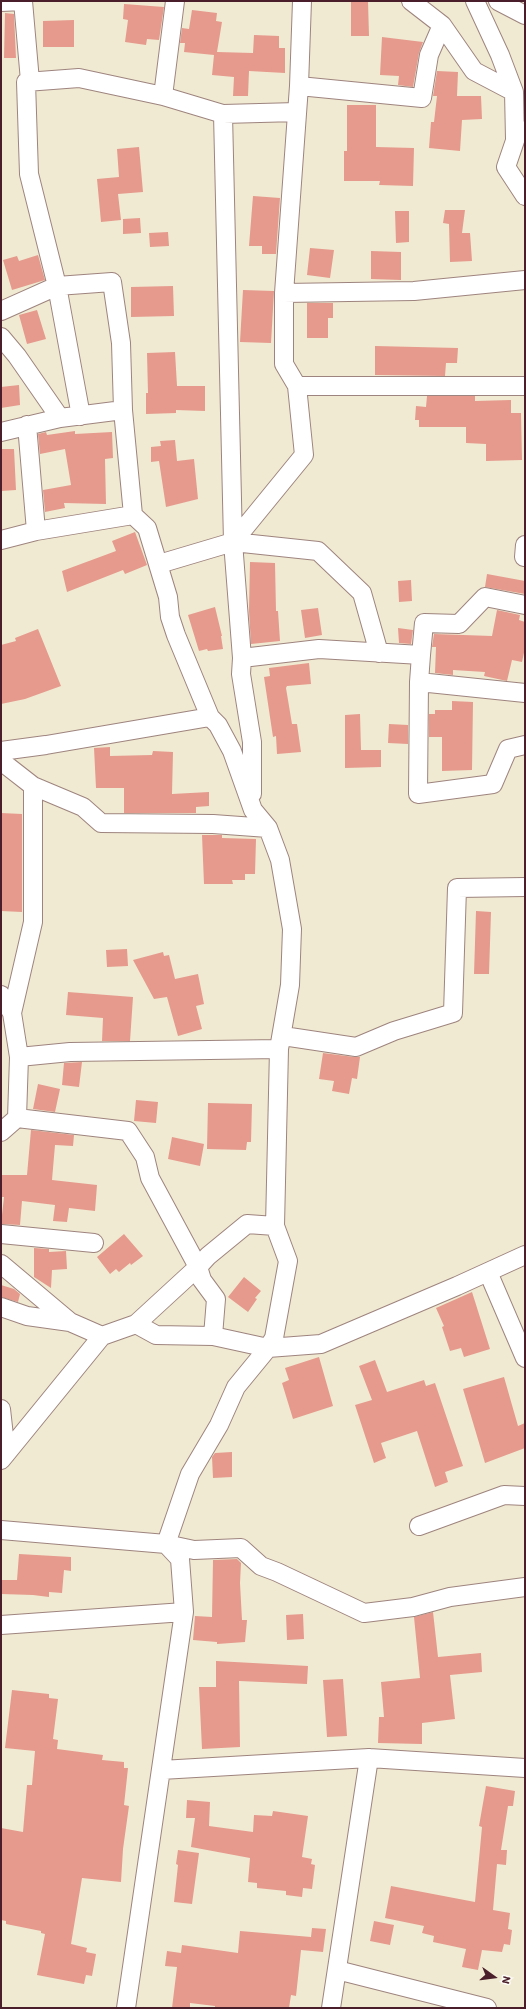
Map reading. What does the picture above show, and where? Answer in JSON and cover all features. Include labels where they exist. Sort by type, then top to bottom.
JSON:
[{"type":"street","points":[[1,2],[23,1],[30,82]]},
{"type":"street","points":[[163,96],[175,1]]},
{"type":"street","points":[[233,542],[304,455],[297,386],[284,364],[284,293],[299,86],[302,1]]},
{"type":"street","points":[[411,1],[442,25],[474,71],[514,92]]},
{"type":"street","points":[[475,1],[500,55],[514,92],[515,139]]},
{"type":"street","points":[[498,1],[525,15]]},
{"type":"street","points":[[299,86],[422,98],[430,55],[442,25]]},
{"type":"street","points":[[81,416],[57,286],[29,174],[26,82],[79,78],[163,96],[223,114],[297,112]]},
{"type":"street","points":[[223,114],[233,542],[242,658],[241,674],[252,742],[253,810]]},
{"type":"street","points":[[525,116],[515,139],[506,167],[525,196]]},
{"type":"street","points":[[284,293],[414,291],[525,280]]},
{"type":"street","points":[[1,311],[57,286],[112,282],[121,343],[123,410],[132,515],[148,528],[168,597],[170,617],[176,635],[210,717],[218,725],[232,751],[253,810],[268,828],[280,860],[292,929],[290,985],[281,1043],[275,1226],[288,1261],[274,1338],[268,1348],[236,1387],[219,1425],[190,1474],[166,1544]]},
{"type":"street","points":[[1,337],[17,356],[60,418]]},
{"type":"street","points":[[297,386],[525,386]]},
{"type":"street","points":[[1,432],[60,418],[123,410]]},
{"type":"street","points":[[27,425],[36,530]]},
{"type":"street","points":[[1,540],[36,530],[132,515]]},
{"type":"street","points":[[159,564],[233,542],[318,551],[362,593],[379,653]]},
{"type":"street","points":[[525,604],[485,597],[459,624],[424,624],[419,682],[418,794],[493,784],[508,749],[525,745]]},
{"type":"street","points":[[242,658],[319,649],[421,655]]},
{"type":"street","points":[[419,682],[525,693]]},
{"type":"street","points":[[1,751],[46,745],[210,717]]},
{"type":"street","points":[[1,761],[33,786],[83,807],[101,823],[213,824],[268,828]]},
{"type":"street","points":[[1,1132],[17,1118],[19,1057],[12,1013],[33,922],[33,786]]},
{"type":"street","points":[[19,1057],[70,1052],[281,1043],[356,1047],[394,1032],[453,1013],[457,888],[525,887]]},
{"type":"street","points":[[1,995],[12,1013]]},
{"type":"street","points":[[17,1118],[128,1131],[145,1156],[153,1184],[198,1267],[202,1280],[216,1299],[213,1336]]},
{"type":"street","points":[[4,1457],[102,1336],[136,1324],[208,1256],[247,1224],[275,1226]]},
{"type":"street","points":[[1,1234],[94,1243]]},
{"type":"street","points":[[136,1324],[156,1335],[213,1336],[268,1348],[320,1344],[525,1255]]},
{"type":"street","points":[[1,1264],[70,1322]]},
{"type":"street","points":[[488,1272],[525,1358]]},
{"type":"street","points":[[1,1307],[28,1316],[70,1322],[102,1336]]},
{"type":"street","points":[[1,1409],[4,1457]]},
{"type":"street","points":[[419,1526],[504,1495],[525,1496]]},
{"type":"street","points":[[1,1530],[166,1544],[194,1550],[241,1548],[261,1566],[364,1613],[412,1607],[450,1597],[525,1587]]},
{"type":"street","points":[[126,2008],[184,1612],[180,1560],[166,1544]]},
{"type":"street","points":[[1,1625],[184,1612]]},
{"type":"street","points":[[161,1770],[369,1758],[525,1768]]},
{"type":"street","points":[[331,2008],[369,1758]]},
{"type":"street","points":[[337,1970],[487,2008]]},
{"type":"building","points":[[351,1],[368,1],[369,36],[351,36]]},
{"type":"building","points":[[124,4],[164,7],[159,40],[147,39],[146,45],[125,42],[128,20],[123,19]]},
{"type":"building","points":[[192,10],[217,13],[216,21],[222,22],[217,52],[253,53],[254,35],[279,36],[279,48],[285,48],[285,73],[249,71],[248,96],[233,96],[234,77],[212,75],[214,55],[184,52],[185,43],[180,43],[182,28],[189,29]]},
{"type":"building","points":[[5,13],[14,14],[16,58],[4,58]]},
{"type":"building","points":[[74,20],[74,47],[43,47],[43,21]]},
{"type":"building","points":[[382,37],[423,42],[419,53],[413,87],[398,85],[399,76],[380,75]]},
{"type":"building","points":[[437,71],[458,72],[457,96],[481,96],[482,119],[462,120],[460,151],[429,148],[431,122],[434,122],[437,96],[433,96]]},
{"type":"building","points":[[347,105],[376,105],[376,147],[414,148],[413,186],[379,185],[380,181],[344,181],[344,151],[347,151]]},
{"type":"building","points":[[139,147],[143,192],[118,194],[121,220],[101,222],[97,179],[119,177],[117,149]]},
{"type":"building","points":[[253,196],[280,198],[276,254],[262,254],[262,246],[249,246]]},
{"type":"building","points":[[445,210],[465,210],[462,233],[470,233],[472,261],[450,262],[449,224],[443,223]]},
{"type":"building","points":[[395,211],[409,211],[409,242],[396,243]]},
{"type":"building","points":[[140,218],[141,233],[123,234],[123,219]]},
{"type":"building","points":[[168,232],[169,246],[150,247],[149,233]]},
{"type":"building","points":[[310,248],[334,250],[330,278],[307,275]]},
{"type":"building","points":[[371,251],[401,252],[401,280],[371,279]]},
{"type":"building","points":[[38,255],[45,280],[12,290],[3,260],[17,256],[19,261]]},
{"type":"building","points":[[173,286],[174,316],[131,317],[131,287]]},
{"type":"building","points":[[243,290],[274,291],[271,343],[240,342]]},
{"type":"building","points":[[307,303],[333,303],[333,318],[328,318],[328,338],[307,338]]},
{"type":"building","points":[[37,310],[46,339],[27,344],[19,315]]},
{"type":"building","points":[[375,346],[458,348],[457,363],[446,363],[445,376],[375,375]]},
{"type":"building","points":[[175,352],[177,386],[205,386],[205,411],[176,410],[176,413],[146,414],[146,393],[148,393],[147,353]]},
{"type":"building","points":[[19,385],[20,405],[1,408],[1,387]]},
{"type":"building","points":[[427,396],[475,396],[475,401],[511,400],[511,413],[521,413],[522,460],[486,461],[486,444],[466,443],[466,427],[419,427],[419,420],[415,420],[416,406],[426,407]]},
{"type":"building","points":[[75,431],[75,434],[112,432],[113,458],[105,459],[106,504],[64,503],[65,508],[45,512],[43,490],[71,485],[65,449],[40,454],[38,434],[46,432],[47,435]]},
{"type":"building","points":[[175,440],[177,461],[194,459],[198,499],[166,507],[159,461],[151,462],[151,447],[161,446],[160,441]]},
{"type":"building","points":[[1,449],[14,449],[16,490],[1,491]]},
{"type":"building","points":[[135,532],[147,565],[125,574],[123,570],[67,592],[62,571],[116,551],[112,541]]},
{"type":"building","points":[[250,562],[275,563],[276,611],[278,611],[280,641],[251,644],[249,611]]},
{"type":"building","points":[[487,574],[525,581],[525,594],[485,587]]},
{"type":"building","points":[[411,580],[412,601],[399,602],[398,581]]},
{"type":"building","points":[[215,607],[222,636],[223,649],[208,651],[207,649],[199,651],[188,615]]},
{"type":"building","points":[[318,608],[322,635],[305,638],[301,610]]},
{"type":"building","points":[[497,610],[520,615],[519,620],[525,622],[525,648],[522,662],[512,660],[507,681],[484,676],[485,672],[453,670],[453,675],[435,673],[436,647],[432,647],[434,634],[492,636]]},
{"type":"building","points":[[398,628],[413,630],[411,644],[399,643]]},
{"type":"building","points":[[38,629],[61,686],[25,699],[1,704],[1,645],[16,641],[15,638]]},
{"type":"building","points":[[309,663],[311,684],[287,686],[286,688],[292,724],[297,724],[301,752],[277,754],[276,736],[273,737],[264,677],[270,676],[269,668]]},
{"type":"building","points":[[452,701],[473,702],[472,770],[442,771],[442,737],[429,737],[429,714],[435,714],[435,710],[452,710]]},
{"type":"building","points":[[360,714],[361,750],[381,750],[381,767],[345,768],[345,715]]},
{"type":"building","points":[[389,724],[408,725],[408,744],[388,743]]},
{"type":"building","points":[[110,747],[110,756],[152,755],[153,751],[173,752],[172,794],[209,792],[209,806],[196,807],[196,813],[124,813],[124,788],[96,788],[94,748]]},
{"type":"building","points":[[1,813],[22,814],[22,912],[1,911]]},
{"type":"building","points":[[202,835],[222,835],[222,838],[256,839],[255,874],[245,874],[245,880],[232,880],[233,884],[204,884]]},
{"type":"building","points":[[476,911],[491,912],[489,974],[474,974]]},
{"type":"building","points":[[127,949],[128,966],[107,967],[106,950]]},
{"type":"building","points":[[163,952],[164,956],[169,955],[175,979],[198,974],[204,1004],[196,1006],[202,1029],[178,1036],[167,997],[154,999],[133,960]]},
{"type":"building","points":[[68,992],[133,997],[130,1041],[102,1041],[103,1018],[66,1015]]},
{"type":"building","points":[[323,1053],[360,1057],[357,1079],[352,1078],[349,1094],[332,1091],[334,1081],[319,1079]]},
{"type":"building","points":[[82,1062],[79,1087],[62,1085],[64,1063]]},
{"type":"building","points":[[38,1084],[60,1089],[55,1112],[33,1109]]},
{"type":"building","points":[[136,1100],[158,1102],[156,1123],[134,1121]]},
{"type":"building","points":[[208,1103],[252,1104],[251,1142],[247,1142],[246,1150],[207,1149]]},
{"type":"building","points":[[31,1130],[74,1135],[73,1146],[55,1145],[52,1180],[97,1185],[95,1211],[69,1208],[67,1222],[53,1221],[55,1205],[22,1201],[20,1225],[1,1224],[4,1197],[1,1197],[2,1175],[27,1175]]},
{"type":"building","points":[[172,1137],[204,1144],[200,1166],[168,1159]]},
{"type":"building","points":[[124,1234],[143,1256],[131,1265],[130,1263],[119,1272],[116,1269],[110,1274],[97,1257]]},
{"type":"building","points":[[34,1248],[49,1249],[49,1252],[66,1251],[67,1269],[52,1270],[51,1288],[34,1277]]},
{"type":"building","points":[[244,1277],[261,1291],[255,1298],[257,1299],[248,1312],[228,1297]]},
{"type":"building","points":[[1,1285],[14,1289],[20,1294],[18,1302],[1,1297]]},
{"type":"building","points":[[472,1292],[490,1349],[464,1357],[461,1348],[450,1351],[442,1327],[444,1326],[436,1308]]},
{"type":"building","points":[[319,1357],[333,1406],[293,1419],[282,1383],[289,1380],[285,1368]]},
{"type":"building","points":[[375,1360],[387,1392],[424,1380],[426,1386],[435,1383],[463,1466],[445,1472],[448,1482],[435,1487],[417,1431],[381,1443],[386,1458],[374,1463],[355,1405],[372,1400],[359,1366]]},
{"type":"building","points":[[504,1377],[518,1426],[525,1423],[525,1448],[485,1463],[463,1389]]},
{"type":"building","points":[[232,1452],[232,1477],[213,1478],[212,1457],[215,1453]]},
{"type":"building","points":[[19,1554],[71,1557],[71,1571],[64,1570],[62,1593],[49,1592],[49,1597],[1,1594],[1,1580],[17,1580]]},
{"type":"building","points":[[237,1559],[241,1563],[240,1583],[242,1620],[247,1620],[245,1642],[217,1644],[217,1642],[193,1640],[195,1616],[212,1617],[213,1560]]},
{"type":"building","points":[[433,1612],[438,1657],[481,1653],[482,1672],[450,1675],[455,1719],[422,1723],[422,1744],[378,1743],[379,1717],[384,1717],[381,1682],[420,1678],[414,1617]]},
{"type":"building","points":[[303,1614],[304,1639],[287,1640],[286,1615]]},
{"type":"building","points":[[216,1661],[308,1666],[307,1684],[239,1681],[240,1747],[202,1749],[199,1687],[216,1687]]},
{"type":"building","points":[[343,1679],[347,1736],[327,1737],[323,1680]]},
{"type":"building","points":[[12,1690],[49,1694],[49,1698],[58,1699],[53,1739],[58,1740],[57,1749],[103,1755],[102,1760],[124,1762],[124,1768],[128,1768],[124,1805],[129,1806],[123,1849],[121,1882],[82,1878],[71,1944],[87,1948],[86,1952],[96,1954],[92,1976],[86,1975],[84,1984],[37,1975],[45,1934],[41,1933],[41,1931],[6,1924],[6,1921],[1,1920],[1,1828],[23,1832],[27,1785],[32,1785],[35,1751],[5,1748]]},
{"type":"building","points":[[486,1786],[515,1791],[513,1806],[508,1806],[501,1850],[507,1850],[506,1865],[497,1864],[493,1910],[510,1913],[508,1929],[512,1930],[510,1945],[504,1944],[502,1952],[482,1950],[478,1970],[462,1967],[466,1949],[433,1942],[434,1936],[422,1933],[424,1926],[385,1918],[391,1886],[475,1902],[482,1827],[479,1826]]},
{"type":"building","points":[[187,1800],[210,1802],[209,1826],[253,1832],[254,1815],[272,1816],[273,1811],[308,1816],[302,1857],[312,1859],[311,1864],[315,1865],[312,1889],[303,1888],[302,1897],[286,1895],[286,1891],[257,1888],[257,1883],[248,1882],[250,1858],[191,1847],[195,1818],[186,1818]]},
{"type":"building","points":[[178,1850],[199,1853],[192,1904],[174,1902]]},
{"type":"building","points":[[374,1921],[394,1925],[390,1945],[370,1941]]},
{"type":"building","points":[[312,1928],[326,1929],[323,1952],[301,1950],[296,1996],[291,1995],[289,2008],[215,2008],[215,2006],[190,2003],[190,2008],[172,2008],[177,1967],[165,1966],[167,1951],[181,1953],[182,1945],[238,1953],[240,1931],[311,1937]]}]
